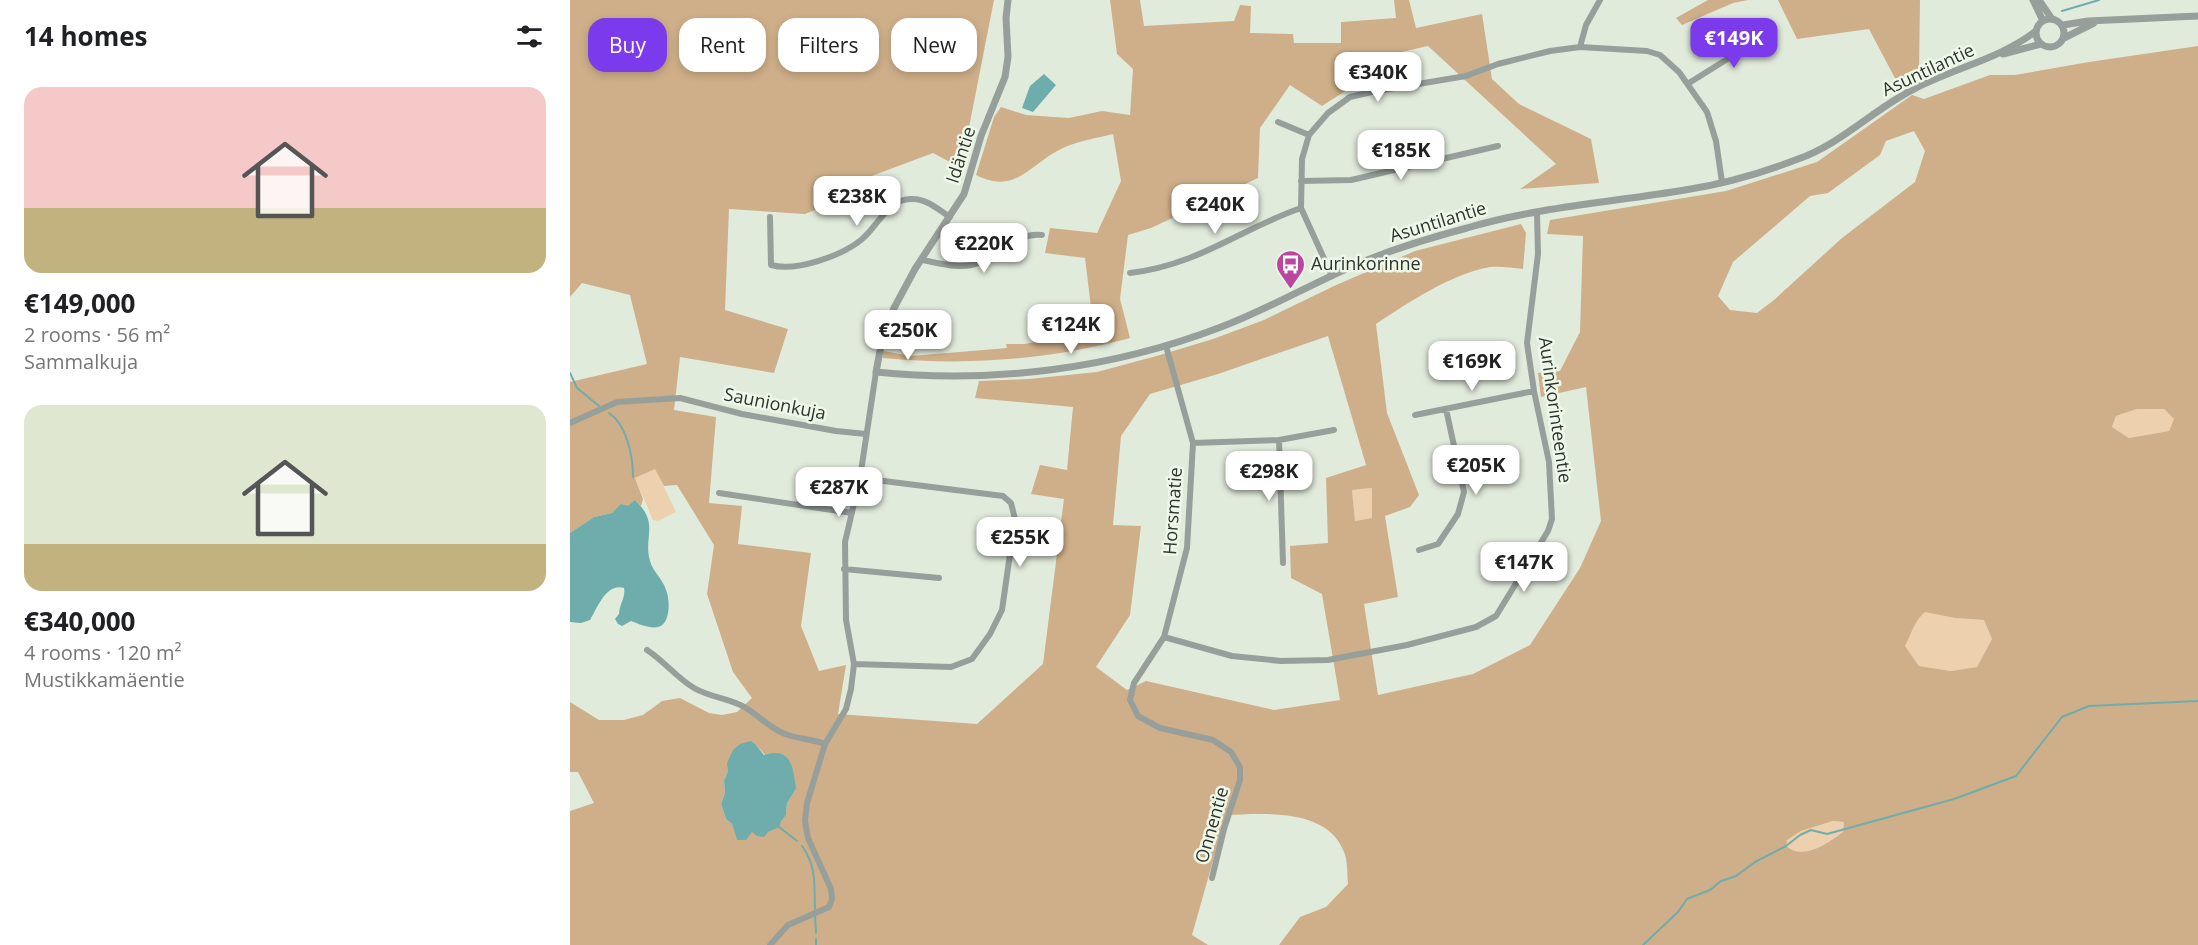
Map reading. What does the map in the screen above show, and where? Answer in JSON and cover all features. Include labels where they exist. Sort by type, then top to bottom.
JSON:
[{"type":"street","name":"Idäntie","points":[[876,372],[883,335],[894,308],[915,269],[964,194],[981,135],[1005,77],[1008,57],[1006,18],[1008,0]]},
{"type":"street","points":[[1580,47],[1586,25],[1600,0]]},
{"type":"street","points":[[2033,0],[2043,21]]},
{"type":"street","points":[[2039,0],[2052,19],[2062,25],[2088,21],[2198,16]]},
{"type":"street","points":[[2052,19],[2043,21],[2036,31],[2041,44],[2048,47],[2056,46],[2064,38],[2081,28],[2100,21]]},
{"type":"street","points":[[2062,25],[2064,38]]},
{"type":"street","name":"Asuntilantie","points":[[1997,55],[2036,31]]},
{"type":"street","points":[[1689,83],[1745,48],[1773,39]]},
{"type":"street","name":"Asuntilantie","points":[[876,372],[930,375],[1015,374],[1068,368],[1166,346],[1240,320],[1332,276],[1403,247],[1505,217],[1689,190],[1766,171],[1803,158],[1827,146],[1889,103],[1933,80],[1997,55],[2041,44]]},
{"type":"street","points":[[1332,276],[1301,208],[1302,159],[1309,135],[1328,113],[1350,97],[1421,82],[1466,76],[1530,55],[1580,47],[1647,51],[1660,55],[1669,62],[1689,83],[1707,112],[1716,141],[1722,182]]},
{"type":"street","points":[[1278,123],[1309,135]]},
{"type":"street","points":[[1301,181],[1351,180],[1498,146]]},
{"type":"street","points":[[770,217],[771,265],[782,268],[797,266],[843,252],[863,239],[895,202],[913,198],[931,204],[950,217]]},
{"type":"street","points":[[1130,273],[1171,266],[1200,255],[1301,208]]},
{"type":"street","name":"Aurinkorinteentie","points":[[1164,637],[1232,656],[1281,661],[1328,660],[1407,645],[1476,627],[1496,616],[1548,531],[1552,519],[1549,462],[1534,391],[1527,343],[1538,254],[1537,213]]},
{"type":"street","points":[[922,260],[968,266],[979,263],[1024,236],[1042,235]]},
{"type":"street","name":"Horsmatie","points":[[1140,672],[1164,637],[1187,548],[1193,443],[1166,346]]},
{"type":"street","points":[[770,945],[788,925],[829,907],[832,899],[831,889],[808,838],[807,803],[825,744],[846,709],[851,689],[855,664],[846,620],[845,542],[860,478],[876,372]]},
{"type":"street","points":[[1415,415],[1534,391]]},
{"type":"street","name":"Saunionkuja","points":[[570,423],[617,402],[680,398],[742,414],[836,431],[866,434]]},
{"type":"street","points":[[1419,550],[1438,544],[1458,514],[1464,492],[1446,410]]},
{"type":"street","points":[[1193,443],[1279,440],[1334,430]]},
{"type":"street","points":[[1279,440],[1283,563]]},
{"type":"street","points":[[855,664],[951,667],[972,659],[990,634],[1002,610],[1015,519],[1011,503],[1003,496],[860,478]]},
{"type":"street","points":[[719,494],[852,513]]},
{"type":"street","points":[[844,569],[939,578]]},
{"type":"street","points":[[647,650],[663,660],[693,688],[713,697],[733,701],[782,734],[825,744]]},
{"type":"street","name":"Onnentie","points":[[1140,672],[1134,683],[1130,700],[1138,716],[1160,728],[1213,740],[1231,752],[1240,767],[1240,780],[1224,829],[1212,878]]},
{"type":"shaded area","points":[[570,0],[994,0],[961,168],[933,153],[845,186],[829,204],[805,214],[729,209],[725,310],[788,329],[774,373],[680,357],[674,410],[716,417],[709,503],[742,506],[738,544],[811,553],[801,626],[819,671],[846,665],[838,714],[977,724],[1043,664],[1064,499],[1031,494],[1040,465],[1067,470],[1073,407],[975,398],[979,381],[1029,379],[1097,372],[1160,355],[1264,320],[1334,286],[1415,251],[1521,224],[1526,233],[1523,269],[1490,267],[1460,276],[1431,290],[1376,324],[1387,413],[1419,495],[1410,507],[1385,516],[1398,597],[1364,604],[1378,695],[1473,674],[1530,645],[1580,568],[1601,521],[1586,387],[1541,397],[1538,373],[1560,371],[1580,332],[1583,236],[1547,234],[1550,220],[1726,191],[1817,162],[1912,95],[1924,99],[1990,75],[2015,75],[2198,46],[2198,945],[1279,945],[1300,917],[1326,907],[1348,884],[1346,859],[1336,837],[1324,827],[1292,816],[1258,814],[1226,815],[1192,935],[1208,945],[570,945],[570,811],[594,803],[578,772],[570,772],[570,702],[599,720],[624,720],[643,715],[662,701],[680,698],[709,713],[722,715],[737,712],[752,698],[733,672],[707,594],[714,545],[677,485],[664,486],[655,469],[635,478],[643,499],[641,506],[635,500],[628,507],[621,505],[612,513],[594,517],[570,533],[570,382],[647,364],[630,295],[582,283],[570,297]],"holes":[[[1914,131],[1925,151],[1915,182],[1842,238],[1757,313],[1730,310],[1718,296],[1733,262],[1810,196],[1828,193],[1880,155],[1886,141]],[[1328,336],[1366,465],[1326,478],[1328,543],[1290,546],[1291,578],[1322,594],[1340,700],[1274,710],[1146,681],[1127,690],[1096,667],[1130,615],[1141,526],[1113,525],[1121,436],[1150,394],[1218,374]],[[2137,409],[2164,409],[2174,419],[2169,431],[2129,438],[2112,427],[2116,416]],[[1372,488],[1372,518],[1355,521],[1352,490]],[[1925,612],[1955,618],[1984,620],[1992,639],[1977,667],[1951,671],[1919,666],[1905,646],[1918,619]],[[756,745],[796,789],[787,803],[786,815],[768,832],[752,832],[737,839],[721,804],[725,793],[724,780],[728,771]],[[1833,821],[1844,822],[1843,832],[1816,849],[1800,852],[1786,846],[1787,840],[1801,831]]]},
{"type":"shaded area","points":[[1110,0],[1140,0],[1144,26],[1234,21],[1240,5],[1251,6],[1250,33],[1293,34],[1294,43],[1341,43],[1341,22],[1396,18],[1394,0],[1409,0],[1416,28],[1482,14],[1492,79],[1519,104],[1591,139],[1599,183],[1520,189],[1556,164],[1428,46],[1352,63],[1347,90],[1322,106],[1290,85],[1260,128],[1258,178],[1151,228],[1128,235],[1120,299],[1130,338],[1069,352],[1008,359],[946,361],[883,358],[883,351],[911,356],[1007,348],[1006,344],[1024,344],[1094,332],[1085,258],[1045,253],[1050,228],[1097,233],[1121,181],[1113,134],[1063,148],[1023,175],[1013,179],[1002,182],[976,175],[994,117],[1001,107],[1026,115],[1069,118],[1102,111],[1130,115],[1133,69],[1117,54]]},
{"type":"shaded area","points":[[1708,0],[1748,0],[1733,3],[1682,25],[1676,18]]},
{"type":"shaded area","points":[[1778,0],[1920,0],[1919,72],[1897,82],[1869,29],[1797,39]]},
{"type":"shaded area","points":[[2137,409],[2164,409],[2174,419],[2169,431],[2129,438],[2112,427],[2116,416]]},
{"type":"shaded area","points":[[655,468],[676,512],[658,521],[653,520],[635,478]]},
{"type":"shaded area","points":[[1373,488],[1372,518],[1355,521],[1352,490]]},
{"type":"shaded area","points":[[1925,611],[1955,618],[1984,620],[1992,639],[1977,667],[1951,671],[1919,666],[1905,646],[1916,623]]},
{"type":"shaded area","points":[[1833,821],[1844,822],[1843,832],[1823,845],[1800,852],[1786,846],[1786,840],[1801,831]]},
{"type":"water","points":[[1044,74],[1056,85],[1033,112],[1022,108],[1030,86]]},
{"type":"water","points":[[635,500],[647,516],[650,561],[663,582],[667,594],[669,605],[665,621],[658,627],[644,626],[631,621],[622,626],[618,624],[615,619],[619,614],[624,588],[618,587],[607,592],[590,620],[581,623],[570,622],[570,533],[594,517],[612,513],[621,504],[628,506]]},
{"type":"water","points":[[751,741],[764,755],[773,753],[786,756],[792,767],[796,789],[787,803],[786,815],[779,827],[768,832],[764,837],[752,832],[746,840],[737,840],[732,824],[726,819],[721,804],[725,793],[724,780],[728,771],[727,763],[733,750],[740,744]]},
{"type":"waterway","points":[[2062,11],[2099,0]]},
{"type":"waterway","points":[[570,373],[577,388],[599,406]]},
{"type":"waterway","points":[[609,413],[625,433],[632,460],[633,477]]},
{"type":"waterway","points":[[1643,945],[1678,912],[1687,899],[1710,890],[1721,881],[1736,876],[1755,862],[1811,830],[1827,834],[1954,799],[2016,776],[2062,717],[2089,706],[2198,701]]},
{"type":"waterway","points":[[779,827],[797,841]]},
{"type":"waterway","points":[[802,846],[812,869],[815,909]]},
{"type":"waterway","points":[[815,916],[816,933]]},
{"type":"waterway","points":[[816,939],[816,945]]},
{"type":"place","name":"Aurinkorinne","points":[[1290,290]]}]
